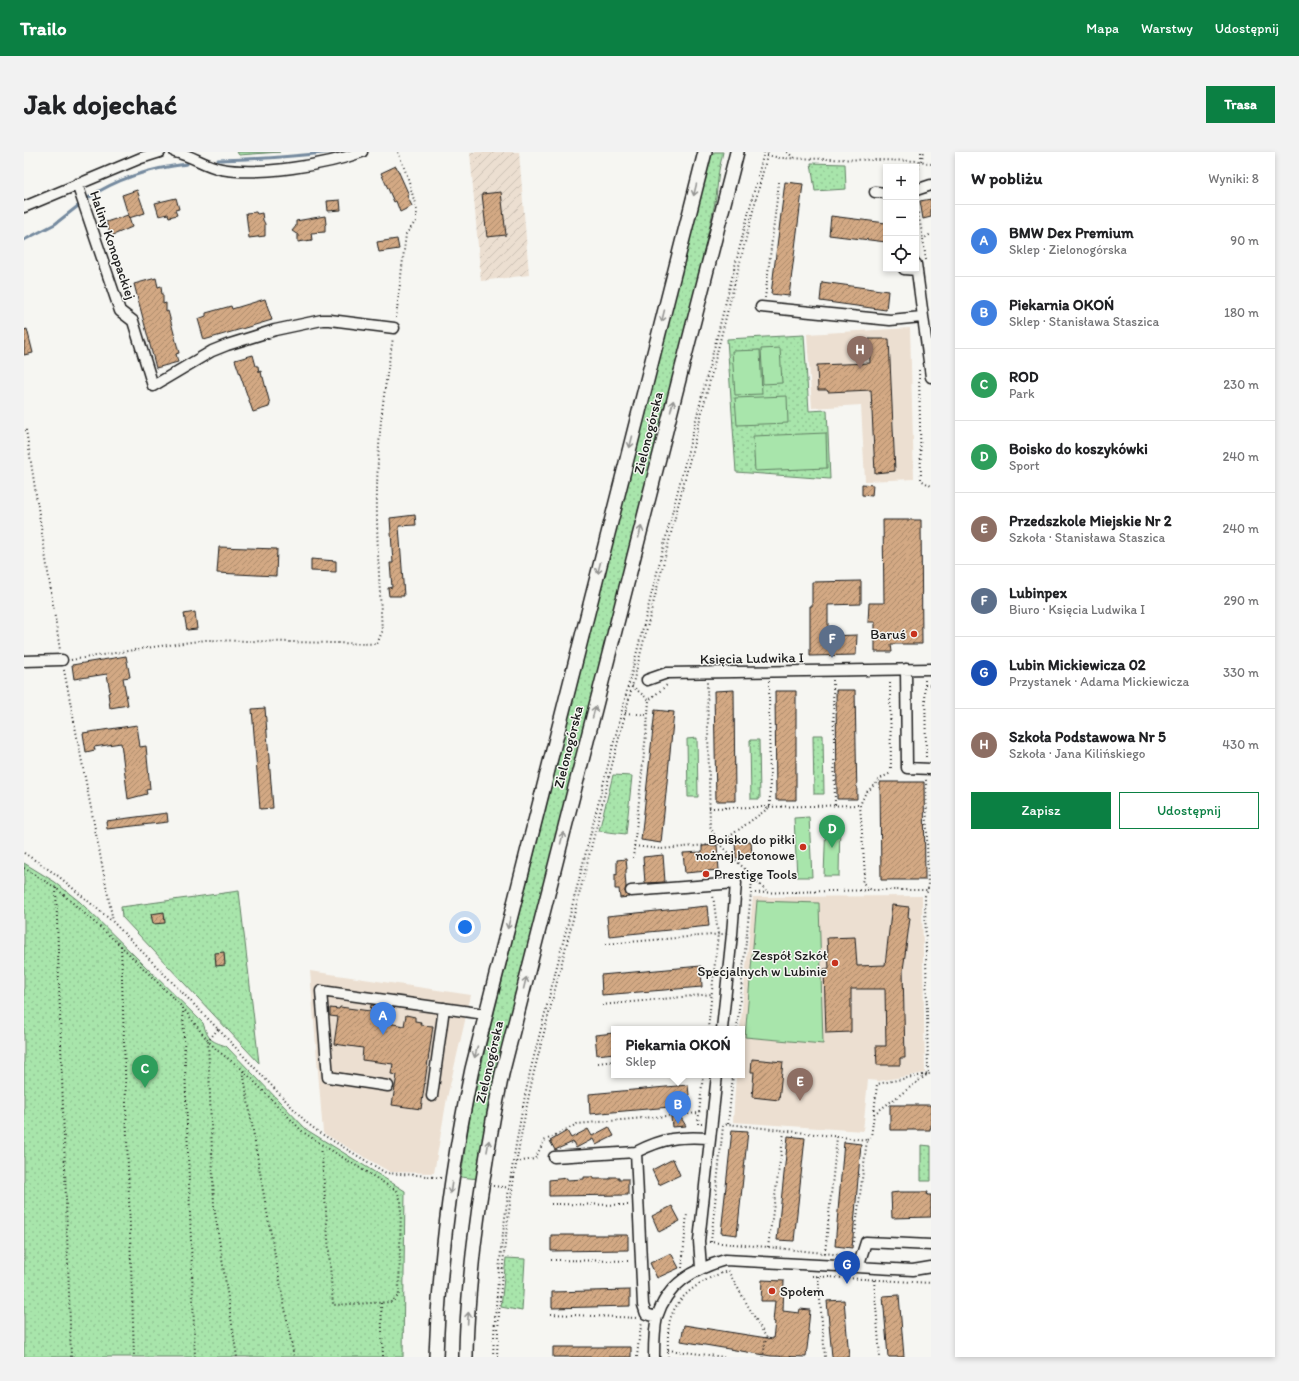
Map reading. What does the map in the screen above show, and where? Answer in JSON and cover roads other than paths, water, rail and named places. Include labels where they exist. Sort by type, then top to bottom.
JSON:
[{"type":"main road","name":"Zielonogórska","points":[[436,1357],[442,1261],[452,1180],[468,1088],[485,1014],[705,152]]},
{"type":"main road","name":"Zielonogórska","points":[[466,1357],[470,1286],[478,1214],[487,1151],[502,1074],[737,152]]},
{"type":"street","points":[[24,207],[140,158],[160,152]]},
{"type":"street","points":[[175,152],[218,168],[242,171],[272,170],[313,164],[362,152]]},
{"type":"street","name":"Haliny Konopackiej","points":[[77,184],[120,311],[133,321],[153,386],[212,351],[275,330],[322,320],[394,328]]},
{"type":"street","points":[[919,189],[931,185]]},
{"type":"street","points":[[875,192],[883,193]]},
{"type":"street","points":[[917,272],[931,377]]},
{"type":"street","points":[[763,307],[890,320],[922,318]]},
{"type":"street","points":[[24,661],[62,660]]},
{"type":"street","name":"Księcia Ludwika I","points":[[647,680],[667,673],[906,673],[928,669]]},
{"type":"street","points":[[906,673],[908,768],[929,768]]},
{"type":"street","points":[[631,891],[736,883],[722,1026]]},
{"type":"street","points":[[388,1086],[328,1077],[321,991],[485,1014]]},
{"type":"street","points":[[432,1096],[444,1008]]},
{"type":"street","points":[[701,1268],[699,1241],[717,1078]]},
{"type":"street","points":[[554,1157],[636,1152],[658,1141],[671,1138],[686,1136],[710,1138]]},
{"type":"street","points":[[636,1152],[643,1305],[646,1314],[657,1317]]},
{"type":"street","points":[[858,1267],[866,1242],[931,1245]]},
{"type":"street","points":[[654,1357],[657,1317],[662,1304],[671,1291],[684,1279],[701,1268],[725,1260],[913,1270],[931,1268]]},
{"type":"waterway","points":[[218,160],[274,158],[330,152]]},
{"type":"waterway","points":[[88,198],[111,185],[135,175],[161,168],[187,164]]},
{"type":"waterway","points":[[24,240],[55,224],[78,206]]},
{"type":"place","name":"Szkoła Podstawowa Nr 5","points":[[860,369]]},
{"type":"place","name":"Baruś","points":[[914,634]]},
{"type":"place","name":"Lubinpex","points":[[832,658]]},
{"type":"place","name":"Boisko do piłki nożnej betonowe","points":[[803,847]]},
{"type":"place","name":"Boisko do koszykówki","points":[[832,848]]},
{"type":"place","name":"Prestige Tools","points":[[706,874]]},
{"type":"place","name":"Zespół Szkół Specjalnych w Lubinie","points":[[835,963]]},
{"type":"place","name":"BMW Dex Premium","points":[[383,1035]]},
{"type":"place","name":"ROD","points":[[145,1088]]},
{"type":"place","name":"Przedszkole Miejskie Nr 2","points":[[800,1101]]},
{"type":"place","name":"Piekarnia OKOŃ","points":[[678,1124]]},
{"type":"place","name":"Lubin Mickiewicza 02","points":[[847,1284]]},
{"type":"place","name":"Społem","points":[[772,1291]]}]
